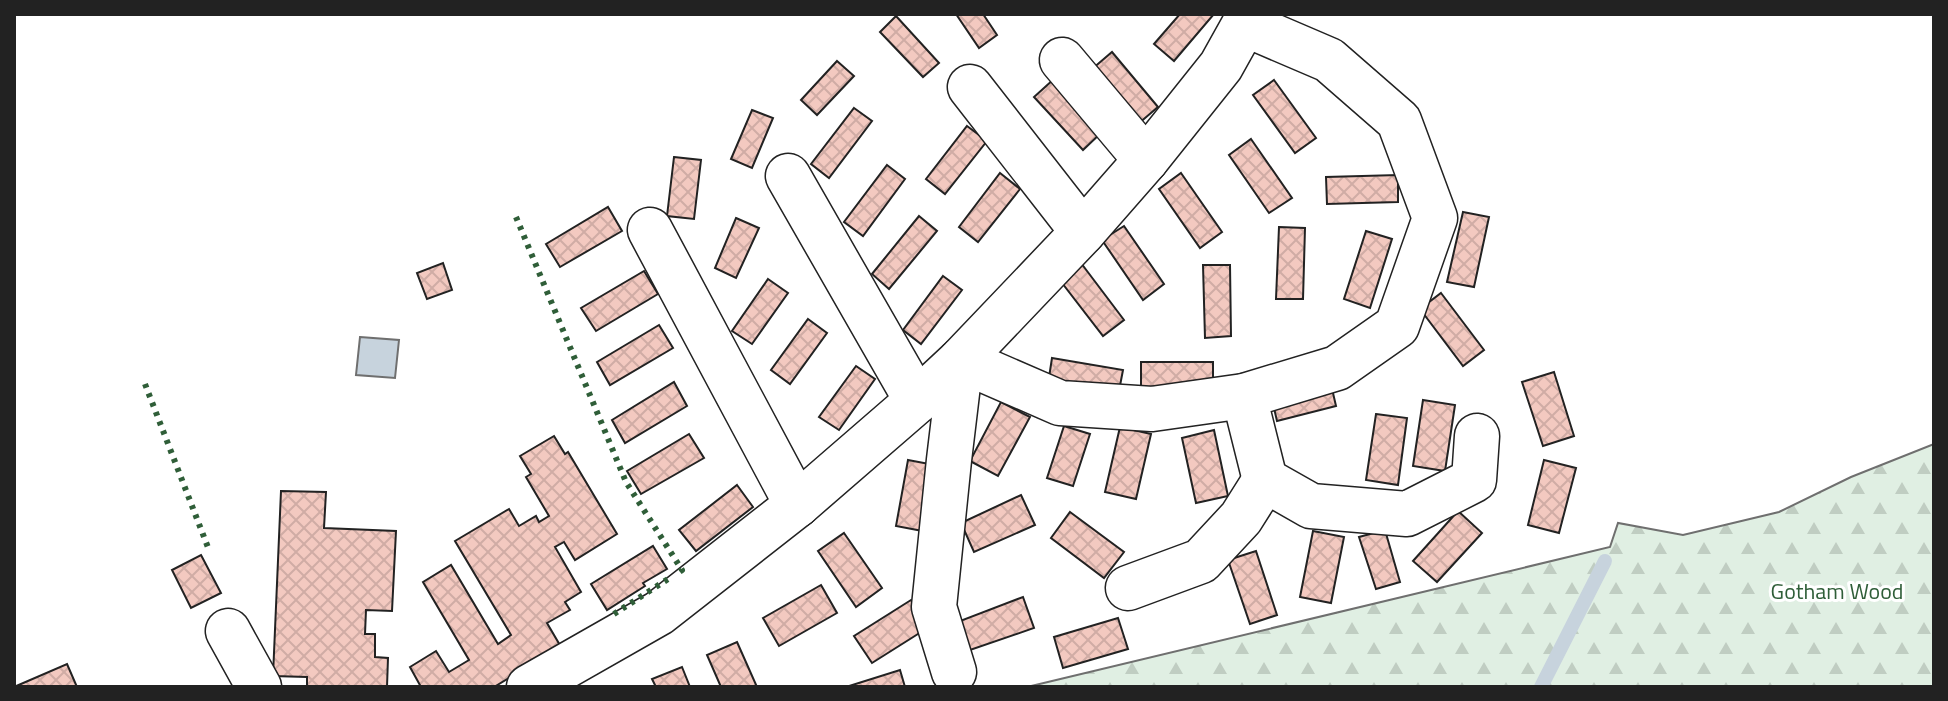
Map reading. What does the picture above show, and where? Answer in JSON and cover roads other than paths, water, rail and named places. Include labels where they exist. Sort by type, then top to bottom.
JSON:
[{"type":"lane","points":[[529,687],[659,613],[797,505],[917,401],[961,360],[1083,232],[1146,160],[1221,66],[1247,19],[1329,60],[1399,121],[1435,218],[1397,326],[1337,368],[1244,396],[1152,409],[1060,403],[961,360]]},
{"type":"lane","points":[[1062,60],[1146,160]]},
{"type":"lane","points":[[970,87],[1083,232]]},
{"type":"lane","points":[[788,176],[917,401]]},
{"type":"lane","points":[[650,230],[797,505]]},
{"type":"lane","points":[[954,672],[934,607],[961,360]]},
{"type":"lane","points":[[1128,588],[1201,561],[1241,518],[1265,480],[1244,396]]},
{"type":"lane","points":[[1265,480],[1311,506],[1407,514],[1474,480],[1477,436]]},
{"type":"lane","points":[[228,631],[259,687]]},
{"type":"waterway","points":[[1541,687],[1605,561]]},
{"type":"park label","name":"Gotham Wood","points":[[1837,591]]}]
